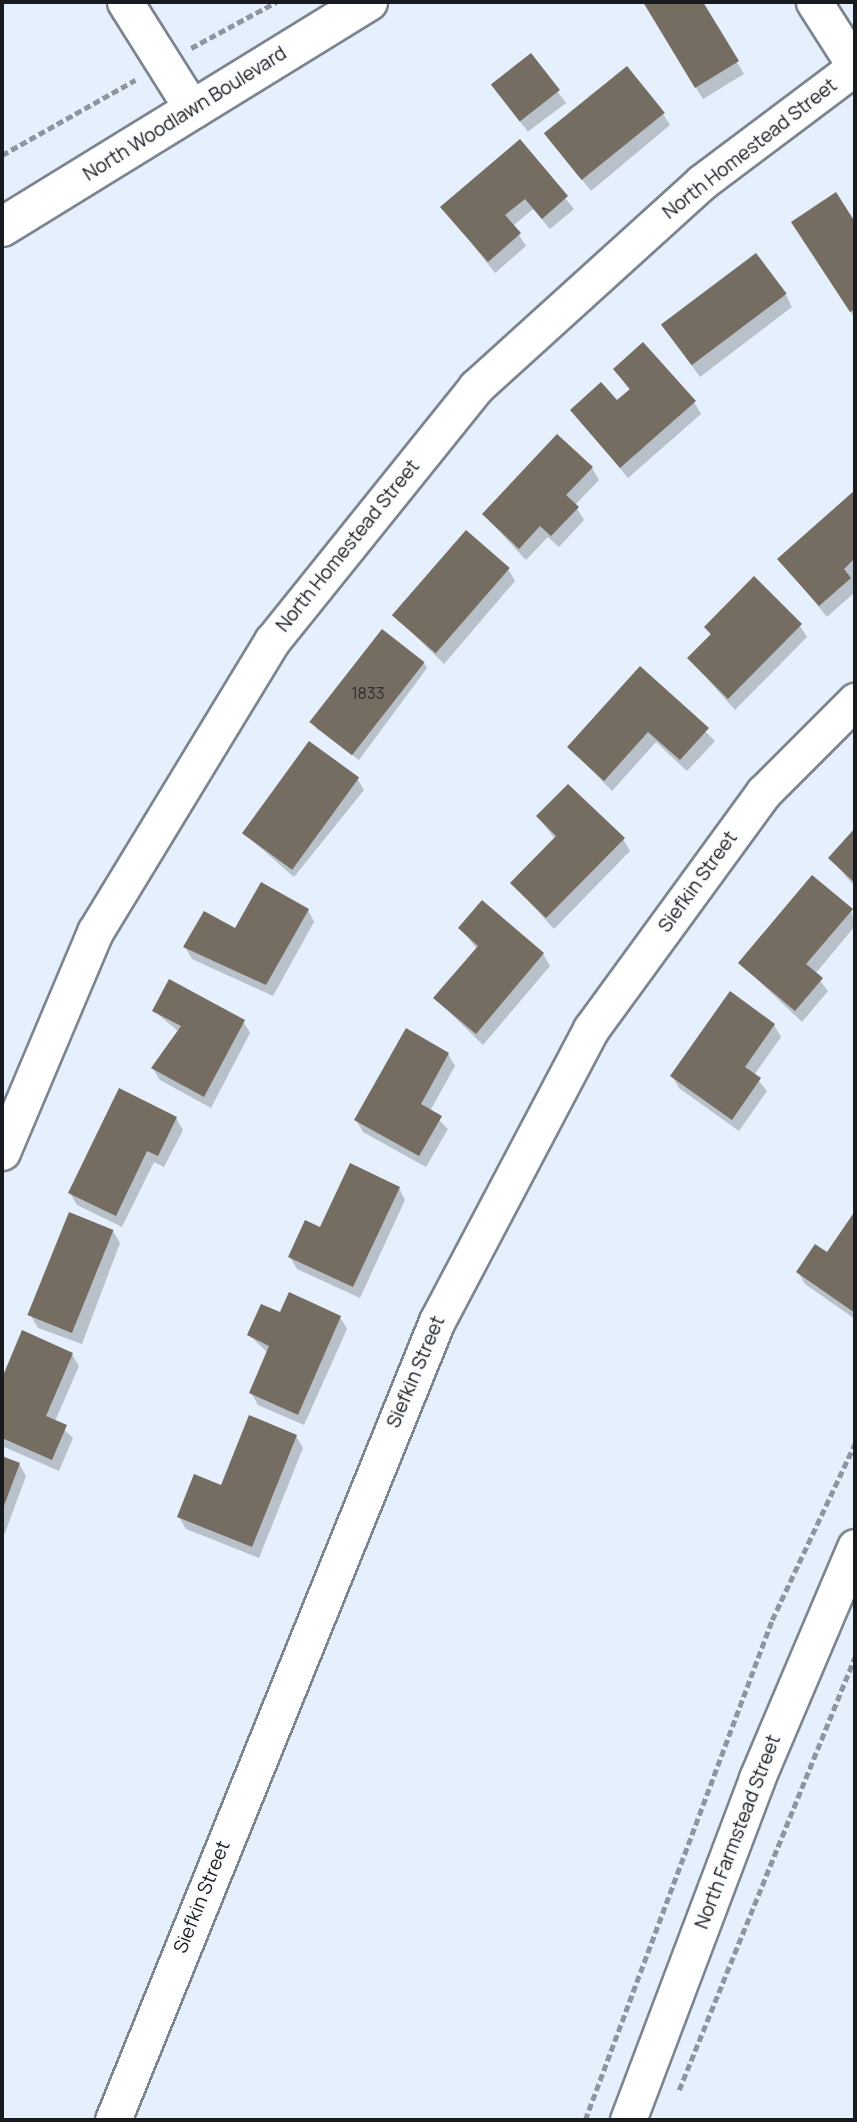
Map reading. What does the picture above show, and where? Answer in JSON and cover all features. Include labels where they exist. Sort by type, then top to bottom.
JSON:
[{"type":"main road","name":"North Woodlawn Boulevard","points":[[2,227],[368,2]]},
{"type":"street","points":[[125,2],[193,110]]},
{"type":"street","points":[[814,2],[855,66]]},
{"type":"street","name":"North Homestead Street","points":[[2,1152],[94,932],[272,641],[476,387],[702,182],[855,66]]},
{"type":"street","name":"Siefkin Street","points":[[113,2120],[437,1321],[591,1029],[764,792],[855,701]]},
{"type":"street","name":"North Farmstead Street","points":[[628,2120],[757,1778],[855,1547]]},
{"type":"path","points":[[585,2120],[772,1620],[855,1444]]},
{"type":"path","points":[[677,2095],[855,1657]]},
{"type":"building","points":[[643,2],[703,2],[739,61],[695,88]]},
{"type":"building","points":[[531,53],[560,90],[520,121],[491,84]]},
{"type":"building","points":[[627,66],[665,113],[582,180],[544,133]]},
{"type":"building","points":[[520,139],[568,196],[542,219],[525,199],[505,215],[521,233],[488,262],[440,207]]},
{"type":"building","points":[[836,192],[855,222],[855,309],[850,312],[791,222]]},
{"type":"building","points":[[756,253],[787,294],[692,365],[661,325]]},
{"type":"building","points":[[643,342],[696,401],[620,468],[570,410],[601,382],[617,400],[630,389],[613,369]]},
{"type":"building","points":[[557,434],[593,467],[566,495],[579,507],[551,536],[540,526],[519,549],[482,514]]},
{"type":"building","points":[[855,490],[855,558],[844,569],[851,578],[819,606],[777,559]]},
{"type":"building","points":[[466,530],[510,568],[436,653],[392,615]]},
{"type":"building","points":[[754,576],[802,624],[728,699],[687,658],[711,634],[704,627]]},
{"type":"building","points":[[382,629],[425,662],[352,755],[309,722]]},
{"type":"building","points":[[640,666],[709,728],[680,760],[648,732],[604,781],[567,747]]},
{"type":"building","points":[[309,741],[359,777],[292,870],[242,833]]},
{"type":"building","points":[[568,784],[625,838],[546,918],[510,883],[556,836],[536,816]]},
{"type":"building","points":[[855,828],[855,883],[828,858]]},
{"type":"building","points":[[812,875],[853,909],[806,964],[823,978],[795,1011],[738,963]]},
{"type":"building","points":[[261,882],[309,909],[266,985],[183,947],[204,911],[235,928]]},
{"type":"building","points":[[482,900],[544,953],[476,1034],[433,998],[478,946],[458,928]]},
{"type":"building","points":[[169,979],[245,1020],[204,1097],[151,1068],[181,1026],[152,1011]]},
{"type":"building","points":[[730,991],[775,1024],[745,1067],[761,1078],[732,1120],[670,1076]]},
{"type":"building","points":[[406,1028],[449,1053],[421,1104],[442,1116],[419,1156],[354,1120]]},
{"type":"building","points":[[119,1088],[177,1117],[158,1156],[147,1151],[116,1216],[68,1193]]},
{"type":"building","points":[[350,1163],[400,1187],[353,1287],[288,1257],[305,1220],[320,1227]]},
{"type":"building","points":[[855,1211],[855,1313],[796,1272],[815,1244],[827,1252]]},
{"type":"building","points":[[69,1212],[114,1230],[72,1333],[27,1315]]},
{"type":"building","points":[[289,1292],[341,1316],[298,1415],[249,1393],[269,1346],[247,1335],[261,1304],[280,1312]]},
{"type":"building","points":[[22,1330],[73,1353],[46,1416],[67,1425],[52,1460],[2,1438],[2,1378]]},
{"type":"building","points":[[249,1415],[297,1435],[252,1547],[177,1517],[194,1474],[221,1485]]},
{"type":"building","points":[[2,1456],[20,1463],[2,1511]]}]
